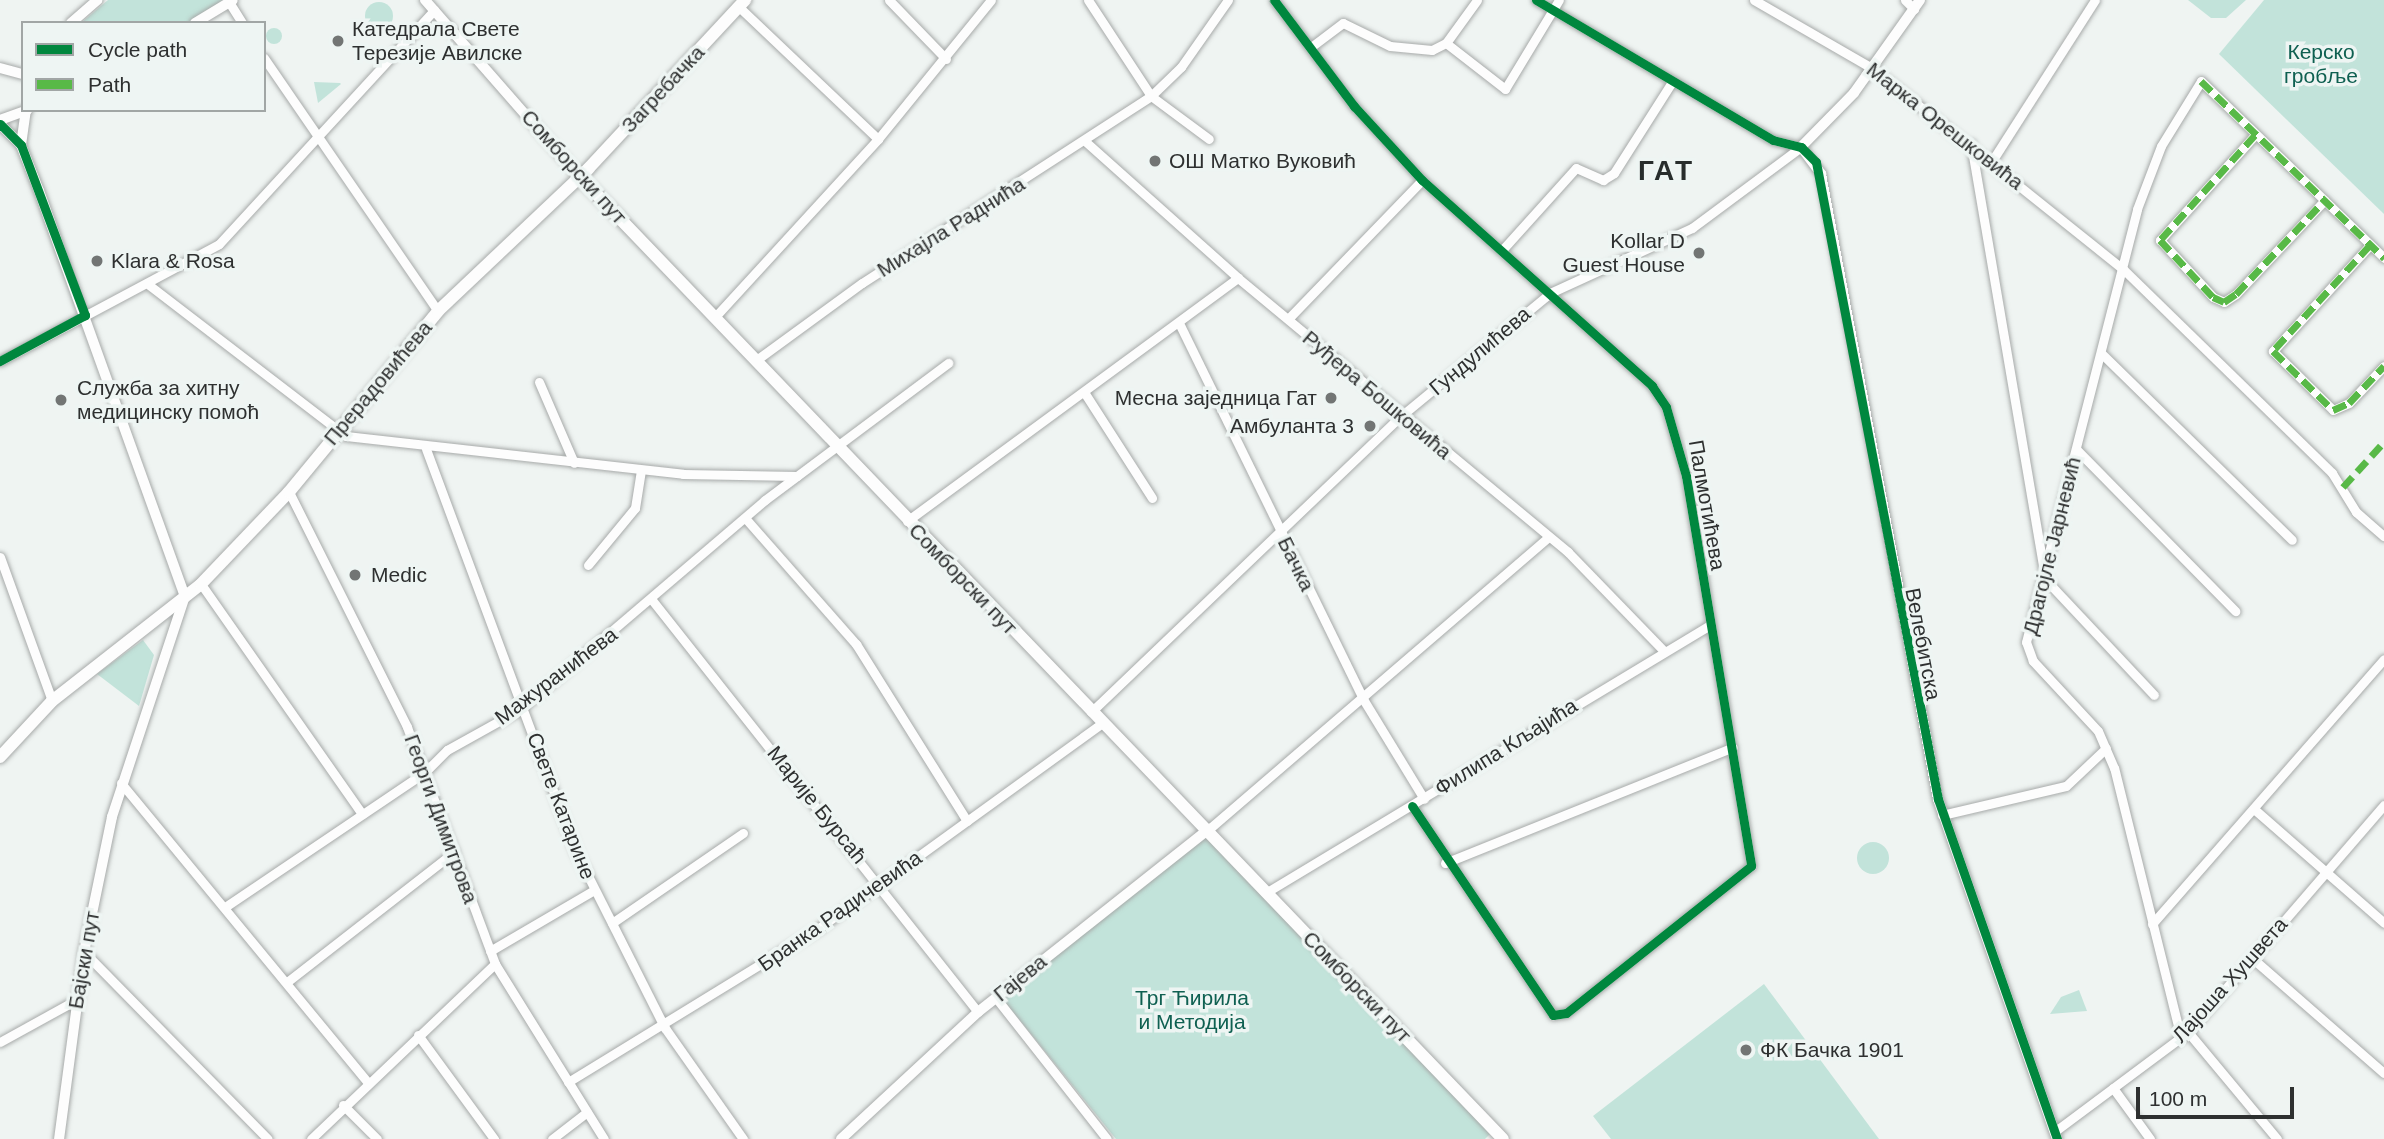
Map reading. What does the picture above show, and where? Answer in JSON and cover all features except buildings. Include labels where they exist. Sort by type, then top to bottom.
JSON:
[{"type":"main road","name":"Загребачка","points":[[580,177],[742,4]]},
{"type":"main road","name":"Прерадовићева","points":[[2,750],[52,701],[201,584],[289,492],[438,311],[580,177]]},
{"type":"main road","name":"Сомборски пут","points":[[580,177],[1091,712],[1209,829],[1501,1138]]},
{"type":"street","points":[[73,21],[97,0]]},
{"type":"street","name":"Сомборски пут","points":[[425,0],[580,177]]},
{"type":"street","points":[[889,0],[946,59]]},
{"type":"street","points":[[714,318],[878,139],[946,59],[991,0]]},
{"type":"street","points":[[1088,0],[1151,96],[1209,139]]},
{"type":"street","name":"Михајла Раднића","points":[[755,361],[862,283],[1086,142],[1151,96],[1181,67],[1228,0]]},
{"type":"street","name":"Палмотићева","points":[[1274,0],[1422,180],[1503,249],[1652,386],[1666,407],[1686,475],[1710,625],[1750,836],[1747,875],[1566,1013],[1553,1015],[1543,1006],[1445,863]]},
{"type":"street","points":[[1311,47],[1343,23],[1411,51],[1446,43],[1477,0]]},
{"type":"street","points":[[1536,0],[1773,140],[1801,147]]},
{"type":"street","points":[[1446,43],[1505,89],[1559,0]]},
{"type":"street","name":"Марка Орешковића","points":[[1754,0],[1872,68],[1971,144],[2123,269],[2332,473],[2356,512],[2384,536]]},
{"type":"street","points":[[1905,0],[1917,4]]},
{"type":"street","points":[[1992,161],[2095,0]]},
{"type":"street","points":[[198,21],[231,1],[241,21]]},
{"type":"street","points":[[742,4],[878,139]]},
{"type":"street","name":"Гундулићева","points":[[1091,712],[1401,416],[1550,293],[1692,228],[1801,147],[1872,68],[1917,4]]},
{"type":"street","points":[[0,361],[85,315],[149,285],[237,229],[434,10]]},
{"type":"street","points":[[266,61],[316,140],[438,311]]},
{"type":"street","points":[[0,67],[21,70]]},
{"type":"street","name":"Драгојле Јарневић","points":[[2185,1035],[2152,924],[2106,748],[2028,654],[2027,638],[2045,579],[2123,269],[2161,146],[2201,81],[2255,135]]},
{"type":"street","points":[[1503,249],[1576,169],[1602,180],[1615,173],[1672,82]]},
{"type":"street","points":[[25,112],[0,122],[21,145],[185,596]]},
{"type":"street","points":[[21,145],[27,112]]},
{"type":"street","points":[[2325,200],[2224,302],[2160,240],[2255,135],[2325,200],[2384,258]]},
{"type":"street","name":"Руђера Бошковића","points":[[1086,142],[1238,278],[1549,537],[1664,651]]},
{"type":"street","points":[[1971,144],[2045,579],[2154,695]]},
{"type":"street","name":"Велебитска","points":[[1801,147],[1821,174],[1942,815],[2055,1136]]},
{"type":"street","points":[[1287,318],[1422,180]]},
{"type":"street","points":[[2370,244],[2274,346],[2281,363],[2336,410],[2384,366]]},
{"type":"street","points":[[907,521],[1238,278]]},
{"type":"street","points":[[149,285],[338,431],[426,449],[641,470],[797,476]]},
{"type":"street","name":"Бачка","points":[[1180,323],[1363,699],[1424,799]]},
{"type":"street","points":[[2101,353],[2292,540]]},
{"type":"street","name":"Мажуранићева","points":[[225,907],[424,773],[447,750],[523,706],[797,476],[948,363]]},
{"type":"street","points":[[539,382],[573,463]]},
{"type":"street","points":[[1084,392],[1152,498]]},
{"type":"street","name":"Свете Катарине","points":[[426,449],[523,706],[545,778],[594,890],[665,1028],[743,1139]]},
{"type":"street","points":[[2077,450],[2235,611]]},
{"type":"street","points":[[588,565],[635,508],[641,470]]},
{"type":"street","name":"Георги Димитрова","points":[[289,492],[424,773],[495,964],[604,1139]]},
{"type":"street","points":[[746,519],[856,644],[967,821]]},
{"type":"street","points":[[2036,534],[2055,536]]},
{"type":"street","points":[[1209,829],[1549,537]]},
{"type":"street","points":[[0,557],[52,701]]},
{"type":"street","points":[[201,584],[362,814]]},
{"type":"street","name":"Бајски пут","points":[[59,1139],[84,952],[121,783],[185,596]]},
{"type":"street","name":"Марије Бурсаћ","points":[[652,600],[881,884],[978,1012]]},
{"type":"street","name":"Филипа Кљајића","points":[[1267,892],[1710,625]]},
{"type":"street","points":[[2152,924],[2384,659]]},
{"type":"street","name":"Бранка Радичевића","points":[[568,1082],[665,1028],[881,884],[1102,723]]},
{"type":"street","points":[[1412,806],[1445,863],[1733,747]]},
{"type":"street","points":[[1942,815],[2066,786],[2106,748]]},
{"type":"street","points":[[121,783],[367,1081]]},
{"type":"street","name":"Лајоша Хушвета","points":[[2055,1136],[2113,1088],[2185,1035],[2384,805]]},
{"type":"street","points":[[2254,808],[2384,923]]},
{"type":"street","name":"Гајева","points":[[841,1139],[978,1012],[1209,829]]},
{"type":"street","points":[[612,923],[743,833]]},
{"type":"street","points":[[287,982],[454,852]]},
{"type":"street","points":[[490,951],[594,890]]},
{"type":"street","points":[[84,952],[268,1139]]},
{"type":"street","points":[[2252,958],[2384,1073]]},
{"type":"street","points":[[311,1139],[367,1081],[495,964]]},
{"type":"street","points":[[996,998],[1107,1139]]},
{"type":"street","points":[[0,1042],[76,1000]]},
{"type":"street","points":[[418,1035],[494,1139]]},
{"type":"street","points":[[2185,1035],[2277,1139]]},
{"type":"street","points":[[2113,1088],[2150,1139]]},
{"type":"street","points":[[343,1105],[377,1139]]},
{"type":"street","points":[[552,1139],[587,1112]]},
{"type":"green space","points":[[108,0],[223,0],[191,21],[83,21]]},
{"type":"green space","name":"Керско гробље","points":[[2188,0],[2246,0],[2226,18],[2211,18]]},
{"type":"green space","name":"Керско гробље","points":[[2264,0],[2384,0],[2384,214],[2219,54]]},
{"type":"green space","points":[[379,2],[389,6],[393,16],[389,26],[379,30],[369,26],[365,16],[369,6]]},
{"type":"green space","points":[[271,28],[277,28],[282,36],[280,42],[271,44],[266,39],[266,33]]},
{"type":"green space","points":[[314,82],[340,83],[341,84],[318,103]]},
{"type":"green space","points":[[143,640],[154,655],[139,706],[97,674]]},
{"type":"green space","name":"Трг Ћирила и Методија","points":[[1207,836],[1490,1134],[1485,1139],[1116,1139],[1001,997]]},
{"type":"green space","points":[[1873,842],[1885,846],[1889,858],[1885,870],[1873,874],[1861,870],[1857,858],[1861,846]]},
{"type":"green space","name":"ФК Бачка 1901","points":[[1764,984],[1879,1139],[1611,1139],[1593,1116]]},
{"type":"green space","points":[[2079,990],[2087,1011],[2050,1014],[2061,997]]},
{"type":"marked path","points":[[2201,81],[2384,258]]},
{"type":"marked path","points":[[2255,135],[2160,240],[2213,297],[2224,302],[2236,294],[2325,200]]},
{"type":"marked path","points":[[2370,245],[2273,351],[2333,410],[2349,403],[2384,366]]},
{"type":"marked path","points":[[2343,487],[2384,442]]},
{"type":"cycle path","points":[[1274,0],[1354,106],[1422,180],[1652,386],[1666,407],[1686,476],[1751,866],[1566,1013],[1553,1015],[1412,806]]},
{"type":"cycle path","points":[[1536,0],[1773,140],[1801,147],[1816,162],[1938,799],[2057,1139]]},
{"type":"cycle path","points":[[0,124],[21,145],[85,315],[0,361]]},
{"type":"place","name":"Катедрала Свете Терезије Авилске","points":[[338,41]]},
{"type":"place","name":"ОШ Матко Вуковић","points":[[1155,161]]},
{"type":"place","name":"Kollar D Guest House","points":[[1699,253]]},
{"type":"place","name":"Klara & Rosa","points":[[97,261]]},
{"type":"place","name":"Месна заједница Гат","points":[[1331,398]]},
{"type":"place","name":"Служба за хитну медицинску помоћ","points":[[61,400]]},
{"type":"place","name":"Амбуланта 3","points":[[1370,426]]},
{"type":"place","name":"Medic","points":[[355,575]]},
{"type":"place","name":"ФК Бачка 1901","points":[[1746,1050]]},
{"type":"district","name":"ГАТ","points":[[1666,171]]}]
